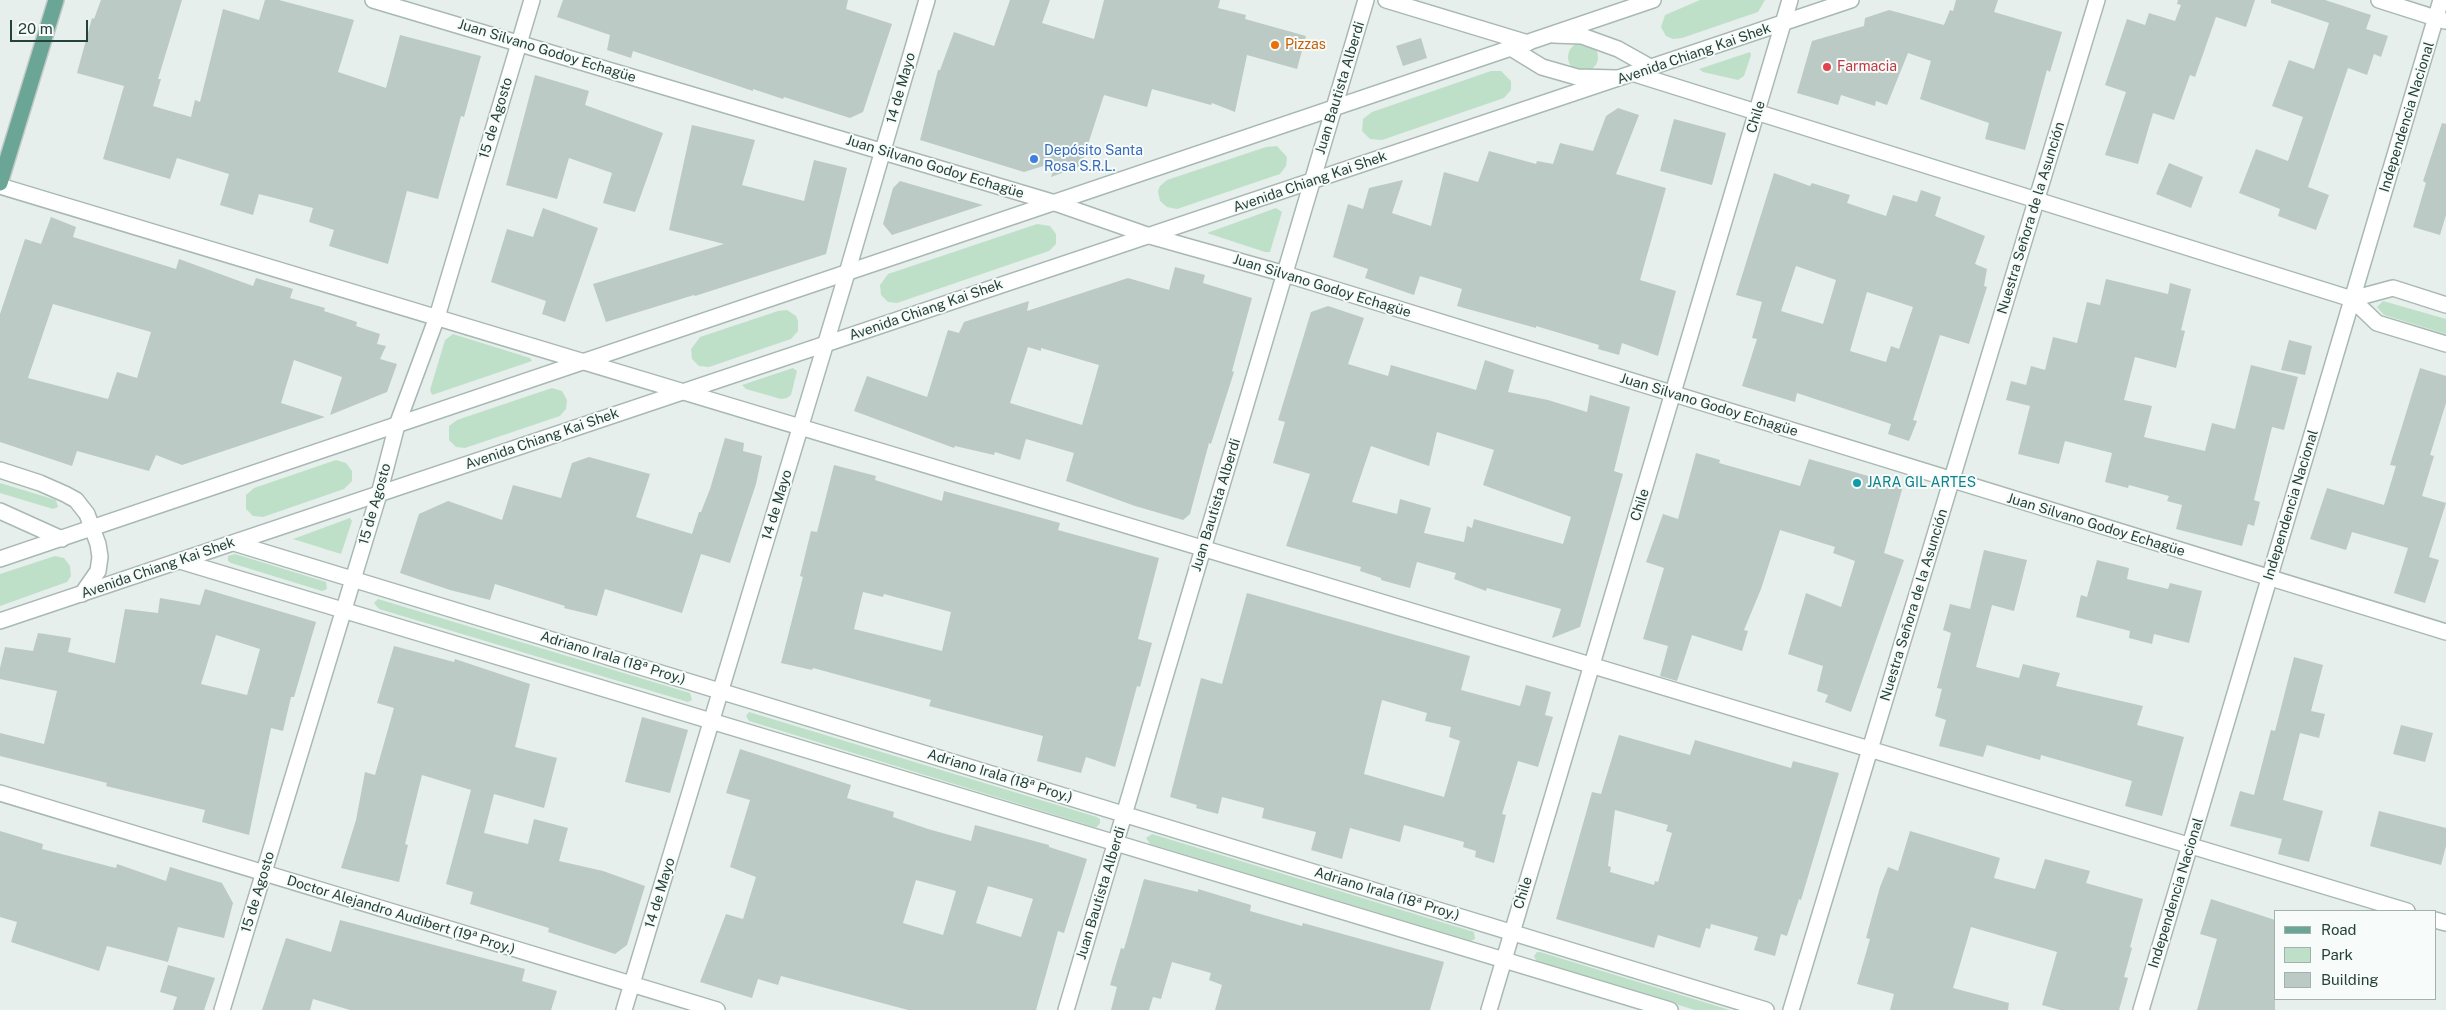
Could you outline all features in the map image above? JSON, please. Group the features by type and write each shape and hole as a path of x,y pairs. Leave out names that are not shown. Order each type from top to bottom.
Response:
{"main road":[{"path":"0,184 56,0"}],"street":[{"name":"Juan Silvano Godoy Echagüe","path":"372,0 1055,203 1150,236 1285,274 2446,632"},
{"name":"15 de Agosto","path":"222,1010 379,494 397,425 438,316 532,0"},
{"name":"14 de Mayo","path":"624,1010 801,427 927,0"},
{"name":"Juan Bautista Alberdi","path":"1066,1010 1366,0"},
{"path":"1386,0 1528,43"},
{"path":"0,559 1528,43 1547,34 1653,0"},
{"name":"Chile","path":"1488,1010 1790,0"},
{"name":"Avenida Chiang Kai Shek","path":"0,621 1851,0"},
{"name":"Nuestra Señora de la Asunción","path":"1791,1010 2097,0"},
{"path":"2379,0 2441,20"},
{"name":"Independencia Nacional","path":"2141,1010 2352,299 2441,20 2441,0"},
{"path":"1547,34 1582,36 1618,49 1652,68"},
{"path":"1511,48 1542,67 1577,77 1628,76 1757,112 2352,299 2377,323 2446,344"},
{"path":"0,184 438,316 682,392 2404,910"},
{"path":"2352,299 2393,288 2446,305"},
{"path":"0,470 40,482 76,500 87,514 98,544 98,571 82,594"},
{"path":"0,511 62,539"},
{"name":"Adriano Irala (18ª Proy.)","path":"234,543 1766,1010"},
{"name":"Adriano Irala (18ª Proy.)","path":"180,560 1670,1010"},
{"name":"Doctor Alejandro Audibert (19ª Proy.)","path":"0,793 717,1010"}],"green space":[{"path":"1700,0 1765,0 1758,12 1682,38 1673,39 1666,36 1661,27 1665,15"},
{"path":"1583,42 1589,43 1597,51 1597,63 1589,71 1583,72 1577,71 1569,63 1568,57 1569,51 1577,43"},
{"path":"1750,52 1751,55 1744,76 1738,80 1703,72 1699,69"},
{"path":"1491,71 1501,71 1511,81 1511,90 1504,98 1382,140 1370,139 1362,131 1363,119 1372,112"},
{"path":"1277,146 1287,157 1286,166 1280,174 1177,209 1167,207 1160,201 1158,191 1160,186 1167,180 1266,147"},
{"path":"1276,208 1282,212 1270,252 1207,233"},
{"path":"1037,224 1050,226 1056,234 1056,244 1049,251 897,303 888,302 881,295 880,285 888,274"},
{"path":"2383,301 2446,319 2446,334 2384,315 2377,307"},
{"path":"787,310 796,316 798,321 798,331 791,339 709,367 699,366 692,359 691,349 700,337 778,311"},
{"path":"453,334 530,358 532,361 432,395 430,390 445,340"},
{"path":"793,368 797,371 791,395 787,398 781,399 746,389 742,385"},
{"path":"552,388 562,391 567,400 566,409 560,416 465,448 456,447 449,440 449,426 457,420"},
{"path":"336,460 346,463 352,471 352,481 344,489 263,517 253,516 246,509 246,495 254,488"},
{"path":"0,483 56,500 58,507 53,509 0,493"},
{"path":"350,518 352,521 341,554 293,539"},
{"path":"235,554 326,582 327,589 322,591 228,561 228,556"},
{"path":"55,556 64,558 70,566 71,576 67,582 0,606 0,574"},
{"path":"378,599 690,693 692,700 688,702 379,609 374,603"},
{"path":"749,712 1097,817 1100,819 1100,823 1097,827 1094,827 749,721 746,716"},
{"path":"1152,834 1474,932 1475,939 1471,941 1150,844 1146,838"},
{"path":"1537,952 1730,1010 1695,1010 1537,962 1534,956"}],"building":[{"path":"101,0 182,0 158,79 161,79 153,106 191,117 195,100 200,102 223,9 259,20 265,0 279,0 354,20 338,72 386,88 400,35 481,56 464,117 461,116 438,199 407,191 388,264 329,246 334,230 309,222 313,208 259,194 253,215 220,205 229,174 177,158 170,179 103,159 124,86 77,73 92,18 94,19"},
{"path":"563,0 848,0 846,9 892,24 863,112 850,118 784,97 783,99 753,89 753,91 633,51 631,58 607,50 610,35 557,17"},
{"path":"1010,0 1050,0 1042,23 1094,39 1104,0 1220,0 1218,8 1246,15 1245,19 1306,36 1297,69 1247,55 1235,112 1212,103 1211,105 1152,89 1147,107 1104,95 1081,166 1051,177 1056,162 1024,172 920,140 938,70 940,70 954,32 994,46"},
{"path":"1956,0 1998,0 1994,12 2062,32 2050,72 2047,70 2025,150 1985,139 1989,123 1920,99 1931,61 1908,53 1887,105 1876,101 1875,106 1841,95 1838,105 1797,93 1812,41 1864,26 1865,18 1889,10 1944,25 1950,10 1953,11"},
{"path":"2178,0 2255,0 2246,27 2216,17 2195,77 2190,75 2174,120 2153,113 2138,164 2105,155 2126,92 2105,85 2127,19 2145,25 2149,13 2175,21 2181,5 2177,4"},
{"path":"2271,0 2325,0 2371,15 2366,29 2388,36 2381,57 2374,54 2367,75 2348,68 2308,187 2329,195 2316,230 2278,216 2280,209 2239,193 2256,149 2288,161 2303,117 2272,106 2289,60 2314,69 2329,23 2271,3"},
{"path":"1421,38 1427,58 1403,66 1396,46"},
{"path":"535,75 589,91 585,105 663,133 635,212 603,203 612,173 569,158 557,199 506,185"},
{"path":"1618,108 1639,115 1616,174 1666,188 1640,280 1676,291 1658,356 1622,343 1619,355 1598,349 1599,345 1536,326 1536,328 1457,306 1462,289 1420,276 1414,295 1365,278 1368,269 1333,257 1348,204 1363,209 1369,188 1403,180 1392,213 1431,226 1444,172 1478,182 1489,151 1536,164 1537,161 1553,164 1560,143 1593,151 1606,116"},
{"path":"1674,119 1726,133 1712,185 1660,171"},
{"path":"2442,123 2446,124 2446,215 2440,235 2413,227 2426,183 2423,181"},
{"path":"692,125 755,140 742,185 804,201 814,160 847,168 826,254 606,322 593,284 724,244 669,230"},
{"path":"2169,163 2203,177 2191,208 2156,194"},
{"path":"1774,173 1810,186 1812,183 1850,195 1847,203 1886,216 1893,195 1917,202 1921,190 1941,197 1935,216 1985,236 1975,264 1987,269 1984,286 1987,287 1969,344 1940,335 1913,420 1917,421 1909,441 1888,434 1891,424 1797,393 1795,402 1742,386 1757,339 1752,338 1762,302 1736,295","holes":["1796,266 1836,280 1823,324 1781,311","1867,292 1913,307 1899,349 1891,346 1886,362 1850,351"]},
{"path":"900,181 983,205 892,235 883,224 893,188"},
{"path":"543,208 598,228 565,322 542,314 546,301 491,282 507,229 533,237"},
{"path":"51,217 76,227 73,237 176,269 179,259 253,286 256,278 293,289 290,298 325,308 324,311 357,322 356,326 380,334 377,344 386,346 380,359 397,364 387,392 330,415 342,377 294,360 281,403 325,417 182,465 156,455 149,471 77,451 72,466 0,442 0,314 25,239 41,244","holes":["53,304 151,332 137,378 117,372 108,399 28,378"]},
{"path":"1175,267 1205,275 1203,283 1252,298 1232,371 1234,372 1211,444 1209,443 1190,514 1183,520 1135,506 1066,481 1074,453 1026,439 1020,460 995,452 994,455 955,446 954,448 854,411 867,376 927,397 948,330 959,333 964,322 1029,301 1027,311 1128,278 1169,290","holes":["1028,347 1041,351 1041,348 1099,365 1082,425 1010,403"]},
{"path":"2106,279 2168,294 2170,283 2191,289 2181,330 2185,331 2176,368 2135,357 2124,400 2152,406 2144,437 2205,451 2212,423 2235,429 2251,365 2298,377 2284,430 2272,427 2254,500 2260,502 2254,526 2248,524 2242,546 2176,529 2182,505 2167,501 2169,496 2129,485 2128,488 2105,482 2112,453 2065,441 2059,464 2018,454 2030,406 2006,400 2011,381 2026,385 2031,366 2045,370 2053,337 2077,343 2087,302 2100,305"},
{"path":"1328,306 1364,318 1348,364 1388,376 1391,365 1476,390 1485,360 1514,370 1508,392 1548,400 1587,412 1590,395 1630,407 1614,471 1623,474 1580,627 1552,638 1561,609 1487,588 1486,591 1454,579 1456,573 1417,562 1410,588 1381,580 1381,578 1360,571 1361,567 1286,546 1310,474 1273,463 1285,422 1278,420 1311,312","holes":["1437,432 1494,450 1483,485 1571,517 1563,544 1474,519 1472,528 1467,526 1464,542 1424,533 1431,508 1400,499 1397,514 1352,502 1371,446 1429,466"]},
{"path":"2289,340 2312,346 2305,375 2281,370"},
{"path":"2420,368 2446,376 2446,403 2430,455 2434,456 2422,496 2446,503 2429,557 2439,560 2425,603 2394,593 2408,548 2352,532 2346,550 2310,539 2327,488 2384,505 2396,466 2390,465"},
{"path":"725,438 744,443 743,451 762,456 756,484 730,563 701,554 682,613 605,589 597,616 564,608 565,606 495,584 490,600 450,590 400,573 419,514 448,501 502,520 513,485 561,498 572,463 589,457 650,474 636,517 692,534 699,512 701,512 710,489"},
{"path":"1696,453 1720,460 1719,463 1800,486 1809,459 1903,486 1884,553 1904,560 1851,712 1825,702 1828,695 1817,691 1823,666 1788,654 1806,593 1841,607 1855,561 1833,553 1835,547 1780,530 1761,589 1744,630 1748,631 1742,651 1692,635 1677,681 1660,676 1668,646 1643,639 1664,568 1646,562 1663,514 1678,519"},
{"path":"834,465 876,476 875,480 942,501 944,491 1060,523 1058,530 1159,558 1138,639 1152,643 1140,687 1137,686 1115,767 1086,757 1081,773 1037,761 1043,736 929,706 931,700 813,668 812,670 781,663 803,577 800,576 811,531 817,532","holes":["863,592 883,597 884,594 951,612 942,651 854,629"]},
{"path":"1984,550 2027,560 2014,611 1992,605 1976,667 2019,678 2023,664 2060,673 2056,686 2143,706 2137,725 2184,737 2162,816 2125,806 2132,781 2041,755 2040,760 1987,745 1983,757 1939,746 1946,720 1935,716 1942,689 1937,688 1951,633 1943,630 1950,604 1970,609"},
{"path":"2097,560 2129,568 2127,579 2168,589 2170,583 2202,591 2189,643 2154,634 2152,644 2129,638 2130,631 2076,617 2081,595 2087,597"},
{"path":"205,589 316,622 294,697 291,697 283,731 271,728 249,835 202,822 205,810 106,786 107,783 0,756 0,733 44,744 57,691 0,679 0,668 5,647 33,651 38,633 71,638 68,652 115,663 125,609 158,613 160,598 200,605","holes":["216,635 260,649 247,695 201,684"]},
{"path":"1247,593 1470,656 1461,690 1520,706 1526,685 1551,692 1545,715 1553,717 1538,767 1518,761 1502,814 1506,815 1494,863 1475,857 1476,851 1463,847 1464,842 1404,825 1400,842 1350,828 1342,859 1311,850 1316,832 1262,818 1264,808 1222,797 1218,814 1196,808 1197,805 1170,797 1201,678 1222,684","holes":["1382,700 1427,713 1425,721 1451,727 1449,737 1460,741 1444,797 1364,774"]},
{"path":"394,646 454,662 455,659 530,684 515,747 557,758 544,808 494,794 484,833 528,844 534,819 568,828 559,861 603,871 645,886 627,945 615,954 548,932 549,928 470,904 473,892 446,884 471,790 422,775 405,844 408,845 399,882 341,868 356,820 365,772 375,775 394,708 377,703"},
{"path":"2294,657 2323,665 2311,711 2325,714 2319,738 2300,733 2283,800 2323,811 2309,862 2278,854 2282,839 2230,826 2240,791 2254,795 2271,730 2275,731"},
{"path":"642,717 688,730 670,793 625,782"},
{"path":"2401,725 2433,733 2425,762 2393,754"},
{"path":"1619,735 1690,755 1695,740 1791,768 1793,761 1839,773 1801,900 1799,899 1787,936 1781,934 1775,956 1754,950 1758,937 1711,924 1710,929 1706,928 1700,948 1658,935 1654,948 1556,919 1592,792 1601,794","holes":["1615,810 1668,825 1666,831 1672,833 1658,882 1655,881 1654,885 1610,872 1611,867 1608,866"]},
{"path":"740,749 851,785 847,798 894,812 893,817 928,829 971,841 975,825 1049,845 1049,847 1087,859 1064,933 1058,931 1036,1010 908,1010 781,976 778,985 758,979 752,998 700,982 726,914 743,919 756,877 730,867 750,800 726,793","holes":["916,880 956,891 943,935 903,923","988,886 1033,899 1021,937 976,923"]},
{"path":"2379,811 2446,828 2446,846 2441,865 2370,846"},
{"path":"0,831 43,844 42,849 116,868 117,864 166,881 170,867 222,883 233,903 224,938 178,927 168,962 107,946 99,971 11,942 17,922 0,917"},
{"path":"1910,831 2000,858 1994,878 2035,889 2045,859 2090,871 2086,883 2143,899 2130,947 2132,948 2124,977 2128,978 2119,1010 2060,1010 2042,1005 2057,952 1971,927 1953,988 2009,1003 2008,1010 1890,1010 1894,994 1857,984 1870,939 1866,938 1880,887 1888,867 1898,871"},
{"path":"1144,879 1198,892 1198,889 1251,905 1250,911 1302,926 1303,923 1444,962 1430,1010 1215,1010 1222,985 1209,980 1211,973 1172,962 1161,999 1153,997 1149,1010 1111,1010 1117,987 1110,985 1121,948 1124,949"},
{"path":"2211,899 2274,920 2275,1010 2197,1010 2217,939 2200,934"},
{"path":"340,920 525,969 522,981 557,991 551,1010 350,1010 313,999 310,1010 262,1010 286,938 331,952"},
{"path":"168,965 215,978 204,1010 173,1010 177,997 160,992"}],"place":[{"name":"Pizzas","path":"1275,45"},
{"name":"Farmacia","path":"1827,67"},
{"name":"Depósito Santa Rosa S.R.L.","path":"1034,159"},
{"name":"JARA GIL ARTES","path":"1857,483"}]}
